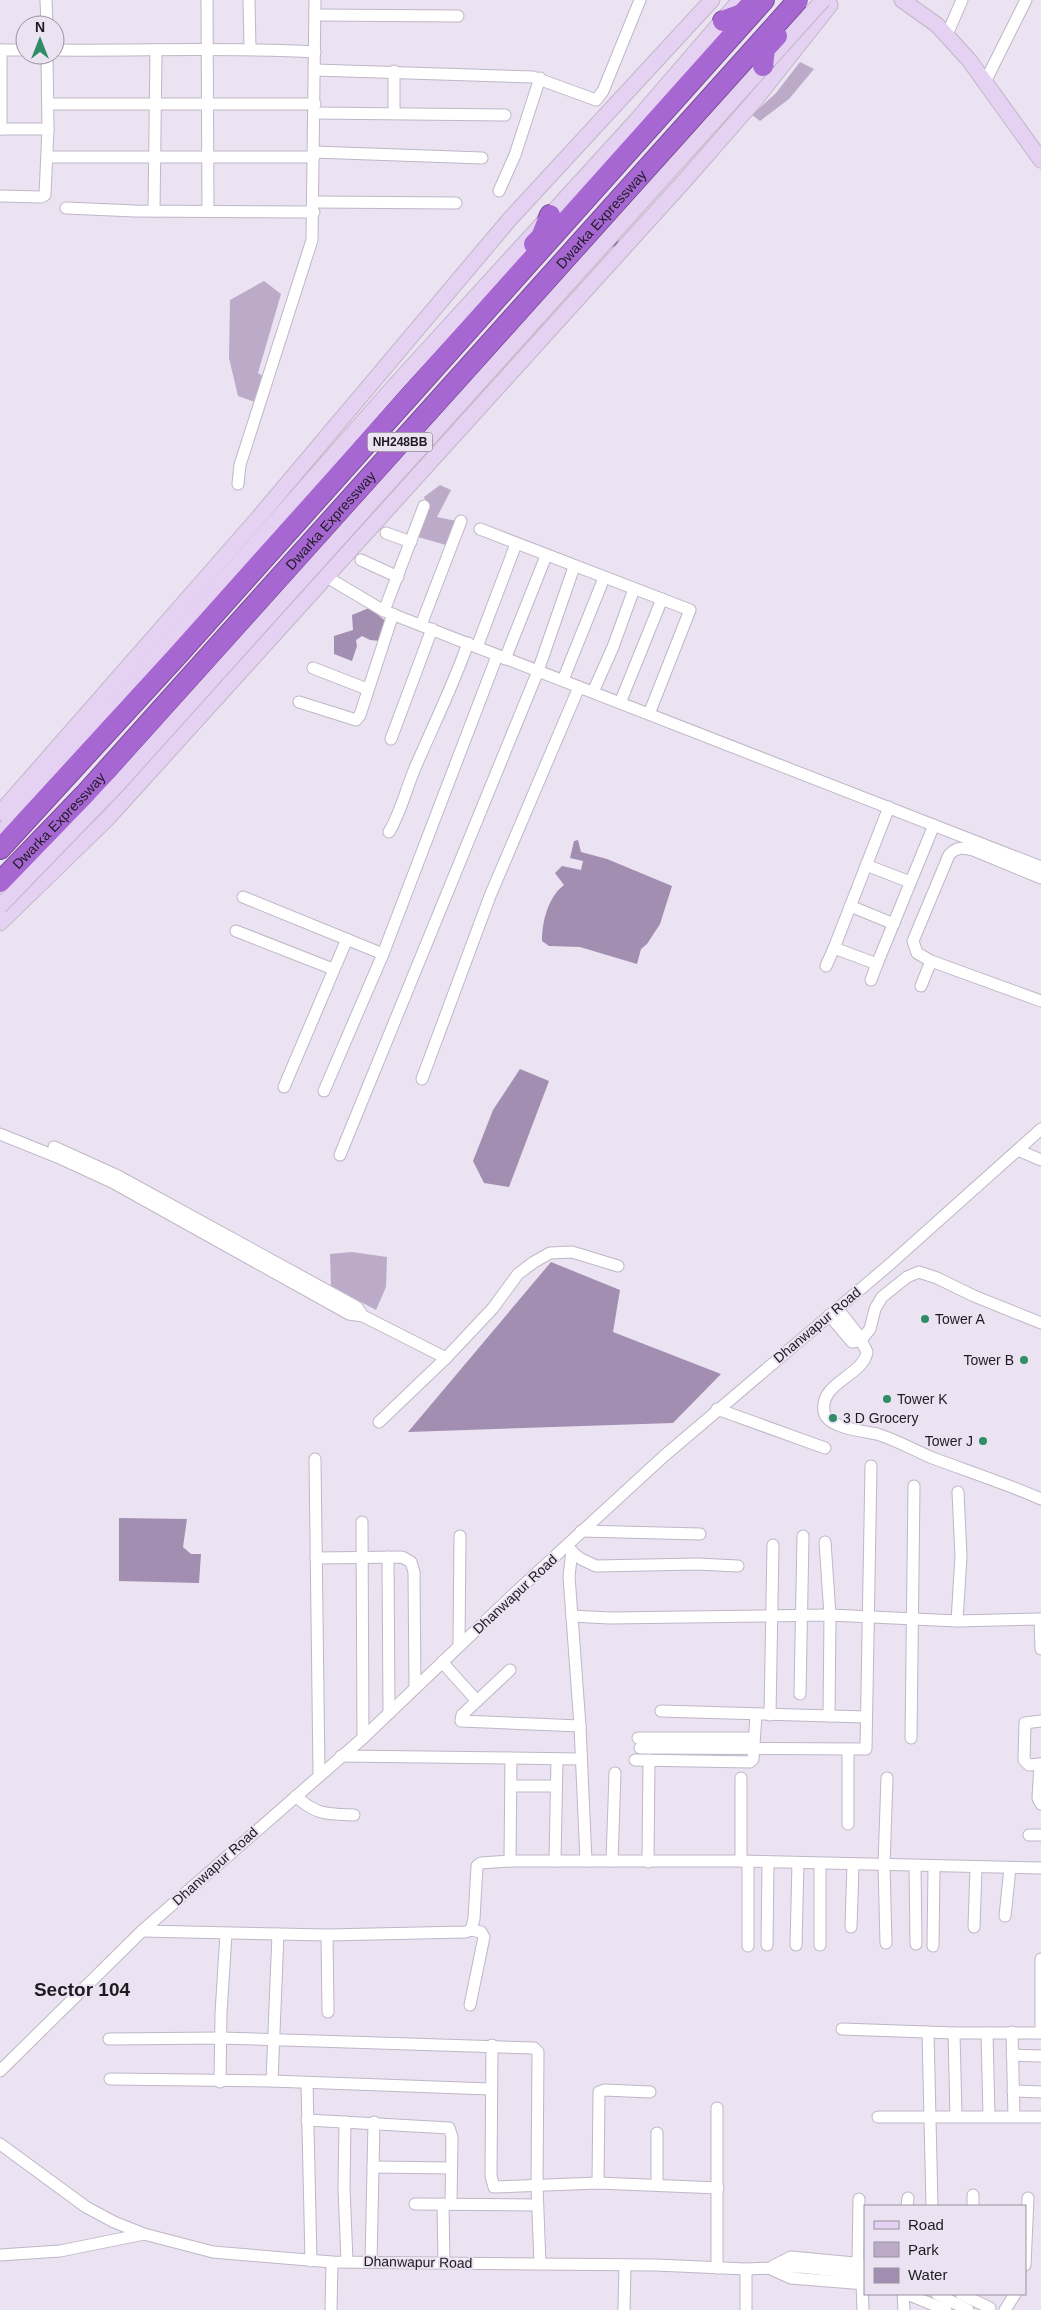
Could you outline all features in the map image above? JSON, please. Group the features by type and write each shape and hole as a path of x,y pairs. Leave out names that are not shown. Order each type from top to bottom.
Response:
{"highway":[{"path":"722,21 742,14 755,0"},
{"name":"Dwarka Expressway","path":"0,849 176,657 764,0"},
{"name":"Dwarka Expressway","path":"0,882 85,794 798,0"},
{"path":"763,66 765,49 826,1"},
{"path":"459,340 460,326 541,237 550,215"},
{"path":"475,359 499,344 593,245 609,236"}],"street":[{"path":"46,0 47,15"},
{"path":"207,0 208,104 206,156 208,211"},
{"path":"249,0 250,48"},
{"path":"238,484 240,466 312,240 314,207 315,0"},
{"path":"596,100 603,91 640,0"},
{"path":"0,812 265,510 509,220 712,0"},
{"path":"0,835 397,383 550,215 740,0"},
{"path":"785,0 799,6 814,8 826,1"},
{"path":"902,0 943,28 1041,146"},
{"path":"943,28 962,0"},
{"path":"987,79 1026,0"},
{"path":"0,923 107,819 686,178 755,100 826,1"},
{"path":"315,14 458,16"},
{"path":"65,50 156,51 250,48 315,52"},
{"path":"15,50 0,50 1,129 48,129"},
{"path":"154,211 156,51"},
{"path":"0,196 41,197 45,195 48,129 47,65"},
{"path":"0,906 119,783 763,66"},
{"path":"315,70 394,71 540,78 614,108"},
{"path":"394,71 394,114"},
{"path":"499,191 515,156 540,78"},
{"path":"987,79 1041,160"},
{"path":"48,104 208,104 315,108 394,114 505,115"},
{"path":"47,157 314,154 482,158"},
{"path":"66,208 208,211 456,203"},
{"path":"299,702 356,720 360,715 398,577 424,506"},
{"path":"391,739 461,522"},
{"path":"480,529 574,567 688,608 690,612 649,714"},
{"path":"386,533 411,542"},
{"path":"389,832 396,820 414,769 432,734 516,544"},
{"path":"324,1091 383,954 501,658 546,556"},
{"path":"361,560 398,577"},
{"path":"340,1155 538,670 574,567"},
{"path":"325,576 388,612 501,658 538,670 1041,867"},
{"path":"562,680 604,578"},
{"path":"593,692 613,647 634,589"},
{"path":"620,703 662,600"},
{"path":"313,668 367,689"},
{"path":"422,1079 490,896 579,687"},
{"path":"826,966 889,807"},
{"path":"871,980 934,825"},
{"path":"1041,878 965,848 953,850 949,855 913,941 917,953 931,960 1041,1001"},
{"path":"866,865 910,882"},
{"path":"243,898 383,954"},
{"path":"850,906 894,924"},
{"path":"236,931 333,969"},
{"path":"284,1086 347,939"},
{"path":"834,948 877,964"},
{"path":"921,986 931,960"},
{"path":"0,1126 75,1155 109,1172 349,1314 363,1316 446,1358"},
{"name":"Dhanwapur Road","path":"0,2071 142,1931 296,1796 319,1773 363,1738 459,1645 569,1549 581,1531 717,1409 833,1311 1041,1129"},
{"path":"0,1134 62,1158 211,1233"},
{"path":"1018,1150 1041,1160"},
{"path":"378,1422 446,1358 493,1308 518,1274 534,1262 550,1253 572,1252 618,1266"},
{"path":"860,1340 870,1329 875,1309 882,1297 907,1277 919,1272 1041,1323"},
{"path":"833,1311 859,1336 866,1350 866,1358 832,1388 825,1400 823,1410 825,1417 835,1424 889,1438 1041,1500"},
{"path":"717,1409 826,1448"},
{"path":"315,1459 319,1773"},
{"path":"639,1743 754,1744 866,1749 871,1466"},
{"path":"911,1738 914,1486"},
{"path":"957,1621 961,1548 958,1492"},
{"path":"362,1522 363,1738"},
{"path":"581,1531 700,1534"},
{"path":"459,1645 460,1536"},
{"path":"800,1694 803,1536"},
{"path":"825,1542 830,1615 830,1716"},
{"path":"770,1715 773,1545"},
{"path":"569,1549 581,1559 596,1566 697,1564 738,1566"},
{"path":"569,1549 586,1861"},
{"path":"316,1558 388,1557 408,1559 414,1565 415,1688"},
{"path":"388,1557 389,1713"},
{"path":"572,1616 609,1618 869,1615 957,1621 1041,1618 1041,1649"},
{"path":"442,1662 478,1700"},
{"path":"510,1670 462,1715 461,1721 580,1726"},
{"path":"662,1711 866,1717"},
{"path":"635,1760 750,1762 753,1759 756,1715"},
{"path":"1041,1721 1028,1721 1024,1726 1025,1764 1041,1764 1038,1798 1041,1804"},
{"path":"848,1749 848,1824"},
{"path":"341,1756 581,1759"},
{"path":"510,1861 511,1758"},
{"path":"555,1861 556,1759"},
{"path":"648,1862 649,1760"},
{"path":"612,1861 614,1773"},
{"path":"741,1778 748,1946"},
{"path":"886,1943 884,1865 887,1778"},
{"path":"511,1786 556,1786"},
{"path":"296,1796 308,1808 318,1812 354,1815"},
{"path":"1029,1835 1041,1835"},
{"path":"471,1930 474,1919 477,1866 481,1863 510,1861 768,1862 1041,1868"},
{"path":"767,1945 768,1862"},
{"path":"796,1945 798,1863"},
{"path":"820,1864 820,1945"},
{"path":"851,1927 853,1865"},
{"path":"915,1866 916,1944"},
{"path":"933,1946 934,1867"},
{"path":"974,1927 976,1868"},
{"path":"1005,1916 1010,1868"},
{"path":"142,1931 327,1935 456,1934 471,1930 480,1932 484,1937 470,2005"},
{"path":"220,2082 226,1934"},
{"path":"272,2081 278,1934"},
{"path":"327,1935 328,2012"},
{"path":"842,2029 987,2034 1041,2032 1041,1959"},
{"path":"928,2032 932,2205"},
{"path":"1012,2032 1014,2116"},
{"path":"954,2033 956,2116"},
{"path":"987,2034 989,2116"},
{"path":"109,2039 221,2038 273,2041 526,2046 534,2048 538,2052 537,2205 540,2264"},
{"path":"492,2046 490,2090 492,2182 494,2187 598,2183 718,2188"},
{"path":"1012,2055 1041,2056"},
{"path":"110,2079 307,2082 490,2090"},
{"path":"307,2082 310,2261"},
{"path":"598,2183 599,2092 606,2090 650,2092"},
{"path":"1013,2091 1041,2092"},
{"path":"717,2108 717,2268"},
{"path":"878,2117 1041,2116"},
{"path":"307,2120 374,2122 449,2128 452,2137 451,2168 444,2263"},
{"path":"345,2122 344,2188 347,2261"},
{"path":"372,2262 374,2122"},
{"path":"657,2132 658,2185"},
{"name":"Dhanwapur Road","path":"0,2144 86,2207 144,2234 213,2252 332,2262 769,2268"},
{"path":"372,2167 451,2168"},
{"path":"1026,2243 1028,2198"},
{"path":"769,2268 791,2257 861,2263 859,2199"},
{"path":"415,2204 537,2205"},
{"path":"0,2255 60,2251 144,2234"},
{"path":"331,2310 332,2262"},
{"path":"624,2310 625,2265"},
{"path":"769,2268 791,2278 864,2280 863,2310"},
{"path":"746,2269 746,2310"},
{"path":"904,2310 905,2295"},
{"path":"908,2295 946,2310"},
{"path":"943,2295 968,2299 991,2309"},
{"path":"1005,2310 1014,2295"}],"green space":[{"path":"800,62 814,69 789,99 760,121 752,115 776,93"},
{"path":"264,281 281,294 258,373 266,378 255,402 238,396 229,358 230,300"},
{"path":"440,485 451,490 437,517 466,523 453,547 418,537 427,505 424,497"},
{"path":"352,1252 387,1257 386,1287 376,1310 331,1286 330,1254"}],"water":[{"path":"369,608 388,623 381,641 370,640 362,636 356,640 357,646 352,661 334,654 334,636 353,630 352,615"},
{"path":"578,840 581,852 607,859 672,886 660,924 647,944 641,949 637,964 580,947 549,946 542,941 547,910 558,890 564,885 555,873 562,866 581,870 583,861 570,858 574,841"},
{"path":"520,1069 549,1081 509,1187 484,1183 473,1161 493,1110"},
{"path":"551,1262 620,1290 613,1332 721,1374 673,1423 408,1432"},
{"path":"119,1518 187,1519 183,1547 191,1554 201,1554 199,1583 119,1581"}],"place":[{"name":"Tower A","path":"925,1319"},
{"name":"Tower B","path":"1024,1360"},
{"name":"Tower K","path":"887,1399"},
{"name":"3 D Grocery","path":"833,1418"},
{"name":"Tower J","path":"983,1441"}],"district":[{"name":"Sector 104","path":"82,1989"}]}
